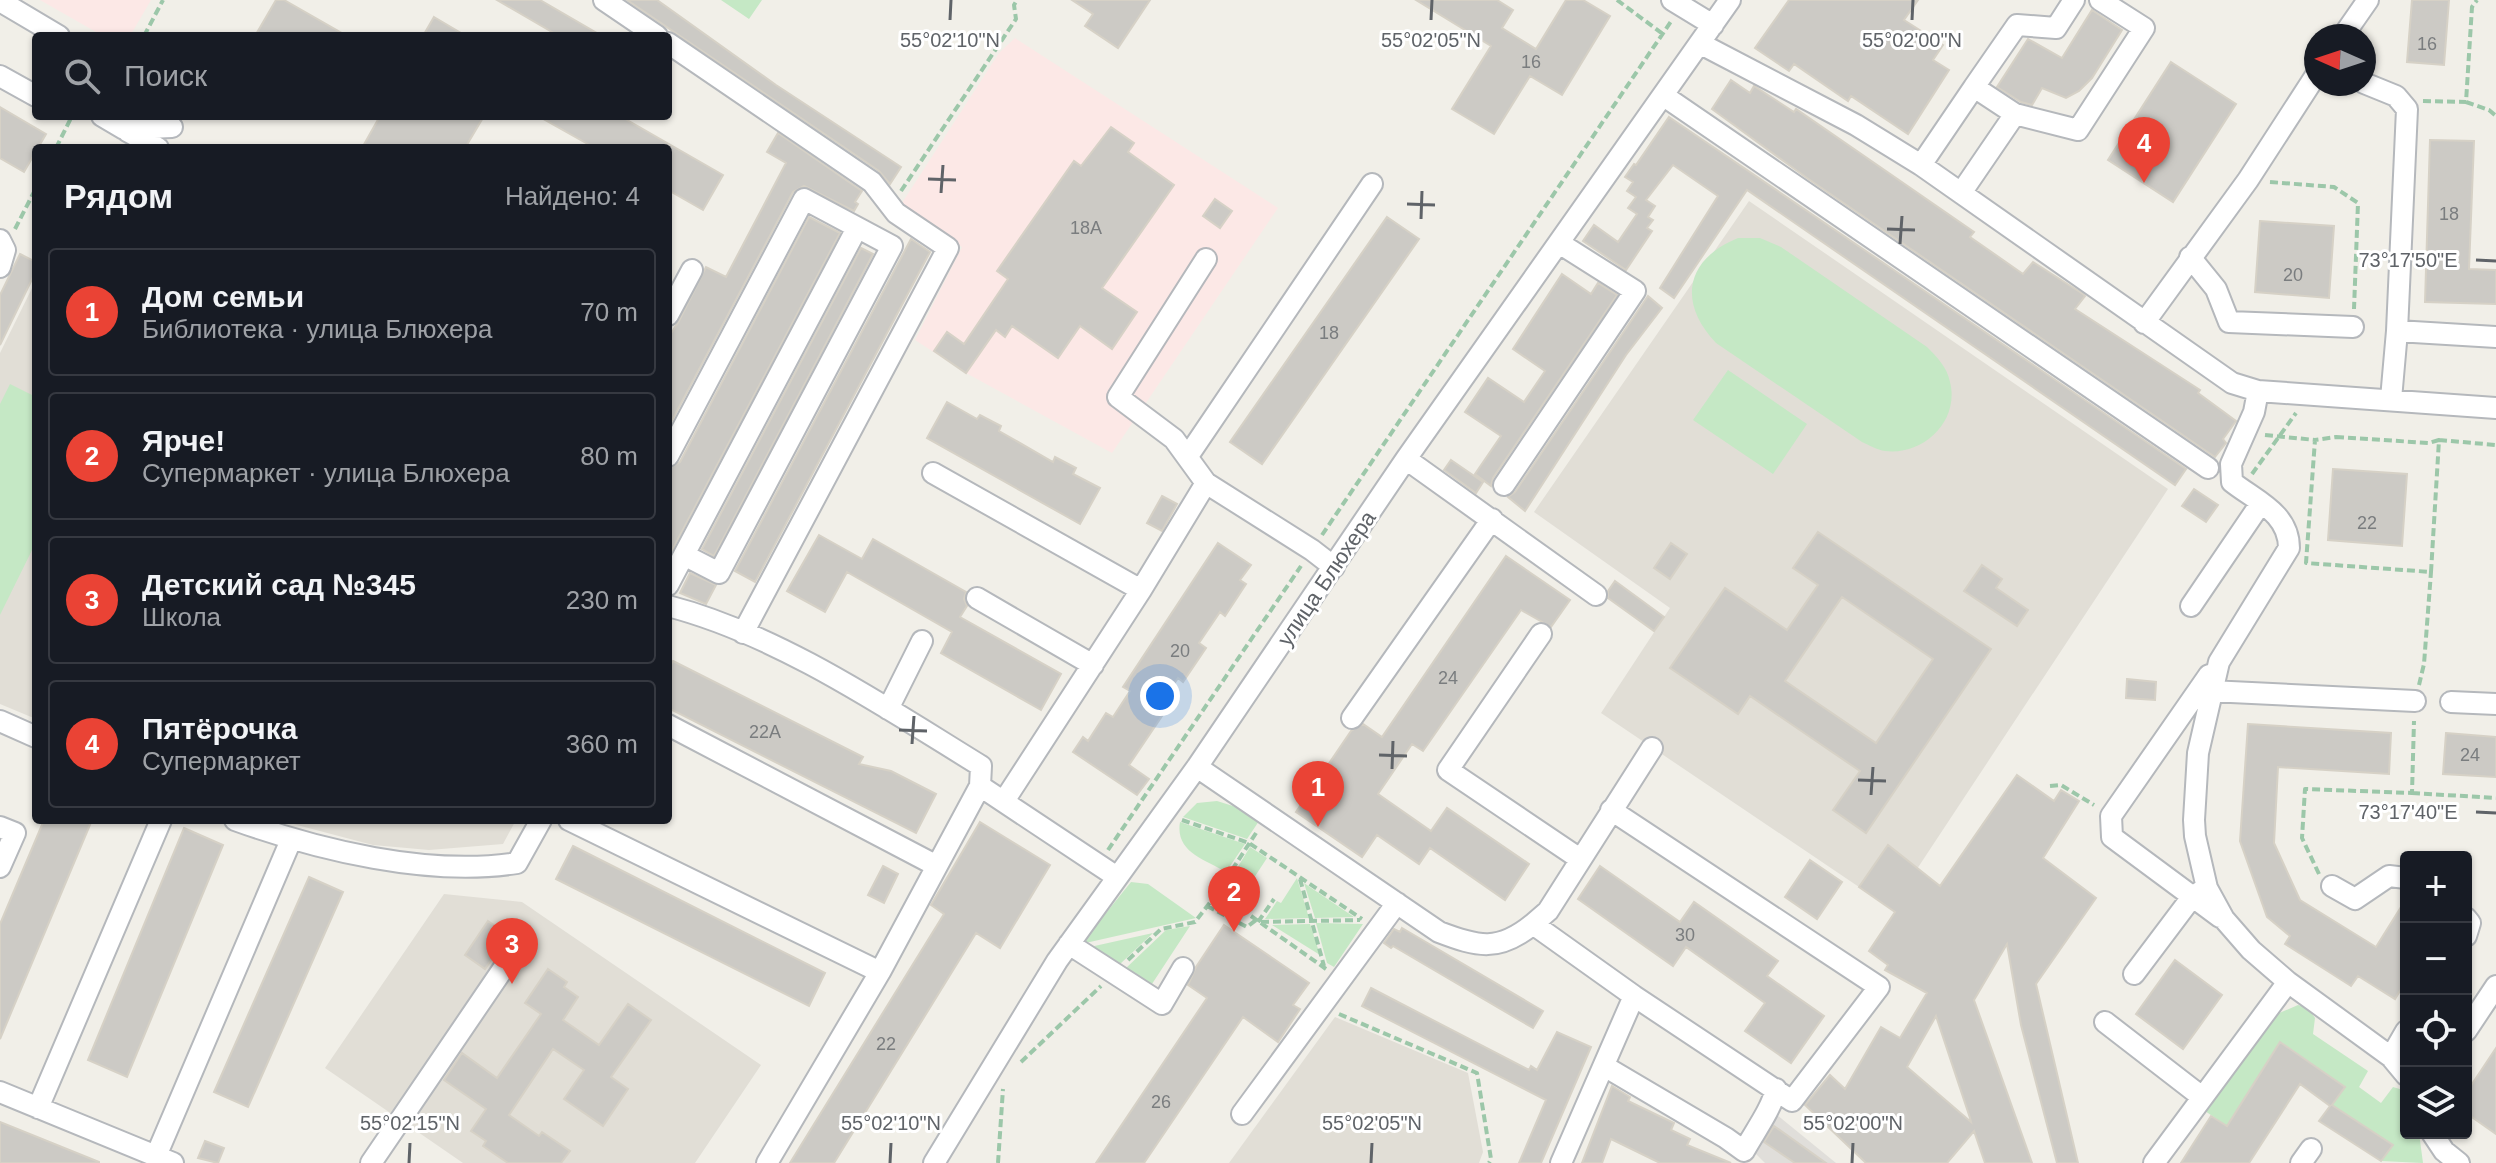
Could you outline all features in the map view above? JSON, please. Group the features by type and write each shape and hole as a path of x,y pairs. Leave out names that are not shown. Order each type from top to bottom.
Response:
{"street":[{"path":"604,0 651,32"},
{"name":"улица Блюхера","path":"934,1163 1069,944 1197,767 1406,459 1730,0"},
{"path":"1921,165 2017,25 2056,28 2074,0"},
{"path":"1974,87 2015,114 2078,130 2144,28 2100,0"},
{"path":"2351,24 2368,0"},
{"path":"0,1 52,32"},
{"path":"1676,2 1713,25"},
{"path":"1701,44 1856,125 1921,165 2232,383 2258,391 2496,408"},
{"path":"672,46 872,182 897,214 948,248 743,633"},
{"path":"0,76 32,94"},
{"path":"2376,88 2396,96 2407,109 2391,399"},
{"path":"2144,323 2248,180 2304,94"},
{"path":"1664,96 2208,468"},
{"path":"1961,193 2015,114"},
{"path":"109,120 151,144"},
{"path":"124,129 172,127"},
{"path":"1188,456 1372,184"},
{"path":"672,448 804,199 892,246 719,573 674,570 857,228"},
{"path":"1504,485 1635,291 1559,243"},
{"path":"2190,257 2216,289 2229,322 2353,327"},
{"path":"1206,259 1118,397 1174,439 1206,483 1334,567"},
{"path":"672,308 692,270"},
{"path":"2397,331 2496,337"},
{"path":"2258,391 2254,412 2231,464 2232,482 2279,516 2289,533 2289,548 2219,662 2111,816 2112,837 2200,892 2251,950 2288,982 2391,1057 2400,1068"},
{"path":"1406,459 1596,595"},
{"path":"933,473 1141,590"},
{"path":"1004,801 1141,590 1206,483"},
{"path":"2191,606 2261,503"},
{"path":"1352,718 1492,519"},
{"path":"977,598 1093,665"},
{"path":"672,607 702,615 776,647 888,709 981,766 980,786 880,972 767,1163"},
{"path":"1541,634 1448,770 1580,859"},
{"path":"888,709 922,641"},
{"path":"2134,974 2200,892 2194,820 2198,753 2219,662"},
{"path":"2210,691 2415,701"},
{"path":"2451,702 2496,704"},
{"path":"0,721 32,735"},
{"path":"672,727 937,866"},
{"path":"1197,767 1439,932 1466,942 1492,944 1514,939 1548,911 1652,748"},
{"path":"980,786 1117,877"},
{"path":"1533,924 1634,996 1792,1101 1879,987 1611,810"},
{"path":"38,1108 159,824"},
{"path":"246,824 291,840 391,861 497,866 517,863 539,824"},
{"path":"577,824 880,972"},
{"path":"0,827 15,833 0,867"},
{"path":"0,1092 164,1159 291,840"},
{"path":"2332,886 2355,899 2389,876 2400,877"},
{"path":"1242,1114 1397,903"},
{"path":"371,1163 520,944"},
{"path":"1069,944 1162,1004 1183,968"},
{"path":"2154,1163 2288,982"},
{"path":"2472,1022 2496,986"},
{"path":"1561,1163 1634,996"},
{"path":"2105,1022 2202,1097"},
{"path":"2391,1057 2400,1041"},
{"path":"1604,1066 1744,1151 1763,1114 1772,1107 1776,1089"},
{"path":"2436,1139 2444,1151 2459,1163"}],"path":[{"path":"146,32 163,0"},
{"path":"891,207 1016,19 1014,5 1017,0"},
{"path":"1617,0 1663,34"},
{"path":"2466,102 2472,7 2477,0"},
{"path":"1099,864 1663,34 1676,2"},
{"path":"2407,109 2423,101 2466,102 2489,110 2496,116"},
{"path":"58,144 70,120"},
{"path":"2248,180 2334,187 2358,203 2353,327"},
{"path":"2,252 32,196"},
{"path":"2241,489 2309,394"},
{"path":"2246,432 2315,440 2336,437 2496,445"},
{"path":"2315,440 2306,563 2431,572"},
{"path":"2412,793 2415,701 2424,664 2439,440"},
{"path":"2050,786 2061,785 2111,816"},
{"path":"2332,886 2319,874 2302,838 2305,789 2496,798"},
{"path":"1215,896 1268,815"},
{"path":"1179,819 1249,843 1370,923"},
{"path":"1299,876 1325,968"},
{"path":"1207,906 1247,927 1274,899"},
{"path":"1255,919 1363,920"},
{"path":"1255,919 1334,974"},
{"path":"1320,1006 1477,1073 1491,1159 1489,1163"},
{"path":"998,1163 1004,1079"}],"shaded area":[{"path":"40,0 151,0 132,32 96,32"},
{"path":"1015,38 1278,208 1112,453 966,373 915,340 962,247 900,206 999,53"},
{"path":"1749,201 2168,489 1917,869 1888,845 1859,887 1601,713 1670,608 1534,512"},
{"path":"32,288 32,717 0,704 0,353"},
{"path":"293,824 514,824 503,844 429,850 373,845"},
{"path":"444,894 522,902 761,1065 695,1163 463,1163 325,1068"},
{"path":"1335,1017 1468,1073 1483,1152 1479,1163 1229,1163"},
{"path":"1761,1102 1836,1163 1765,1163 1741,1139"}],"green space":[{"path":"721,0 762,0 749,19"},
{"path":"1738,238 1760,238 1781,247 1927,347 1947,372 1952,397 1944,423 1935,433 1912,448 1899,451 1876,449 1716,343 1696,312 1692,297 1693,283 1707,258"},
{"path":"1728,370 1807,424 1773,474 1693,420"},
{"path":"10,384 32,395 32,550 0,615 0,404"},
{"path":"1217,801 1259,821 1247,839 1183,817 1197,803"},
{"path":"1180,822 1245,844 1226,872 1187,848 1182,841"},
{"path":"1250,847 1267,858 1248,887 1231,878"},
{"path":"1297,878 1309,918 1265,919 1277,901 1281,903"},
{"path":"1131,882 1148,884 1196,918 1081,944"},
{"path":"1304,883 1354,917 1315,918"},
{"path":"1316,923 1363,924 1334,967 1327,963"},
{"path":"1310,924 1320,955 1272,925"},
{"path":"1190,926 1150,987 1125,969 1166,930"},
{"path":"1153,933 1119,965 1090,947"},
{"path":"2298,1005 2308,1008 2315,1018 2313,1034 2368,1071 2359,1087 2381,1103 2393,1087 2400,1089 2400,1139 2420,1139 2423,1163 2381,1161 2392,1145 2332,1105 2345,1087 2281,1042 2227,1126 2205,1111 2277,1014"}],"building":[{"path":"276,0 284,0 340,32 257,32"},
{"path":"497,0 540,0 595,32 552,32"},
{"path":"627,0 657,0 776,85 901,167 890,184 879,171"},
{"path":"1072,0 1150,0 1118,48 1085,26 1093,14"},
{"path":"1416,0 1497,0 1513,10 1502,28 1536,49 1566,0 1583,0 1610,16 1562,95 1530,76 1494,134 1452,109 1491,46"},
{"path":"1789,0 1918,0 1904,20 1943,45 1933,60 1949,70 1908,134 1851,96 1848,101 1794,64 1789,71 1755,48"},
{"path":"2412,0 2449,0 2444,65 2407,62"},
{"path":"2092,10 2122,30 2092,78 2079,91 2066,98 2042,88 2032,105 1997,87 2028,39 2062,58"},
{"path":"434,17 459,32 425,32"},
{"path":"2171,62 2236,104 2173,202 2108,160"},
{"path":"1731,80 1750,93 1754,86 1794,112 1796,109 1974,232 1970,237 2023,274 2033,262 2083,294 2085,296 2075,309 2200,390 2198,393 2236,421 2223,439 2226,443 2215,457 1807,178 1712,109"},
{"path":"0,107 46,134 40,144 32,144 32,158 24,172 0,158"},
{"path":"1669,117 2186,469 2175,485 1747,190 1674,298 1660,288 1718,196 1673,165 1646,200 1655,206 1648,217 1653,220 1647,228 1652,231 1626,270 1583,241 1594,225 1618,242 1637,214 1628,208 1636,197 1627,191 1633,182 1625,177"},
{"path":"378,120 482,120 467,144 364,144"},
{"path":"545,120 627,120 669,144 588,144"},
{"path":"1111,127 1134,143 1128,152 1174,185 1102,288 1137,312 1112,349 1080,326 1058,358 1012,326 1005,337 996,330 966,373 934,351 947,332 964,344 1008,279 997,271 1074,161 1081,166"},
{"path":"778,133 862,191 855,202 858,204 854,211 804,186 793,192 672,420 672,332 706,267 726,277 786,163 767,152"},
{"path":"2430,140 2474,141 2469,269 2496,270 2496,304 2425,302"},
{"path":"672,146 723,175 703,210 672,192"},
{"path":"1215,199 1232,211 1220,228 1203,216"},
{"path":"809,217 840,233 672,550 672,467 680,462"},
{"path":"1387,217 1419,239 1262,464 1230,442"},
{"path":"2260,221 2334,226 2329,298 2255,292"},
{"path":"911,239 930,252 755,582 735,571"},
{"path":"861,248 873,254 714,556 702,549"},
{"path":"20,254 32,260 32,279 0,345 0,295"},
{"path":"1562,274 1591,294 1598,283 1617,295 1493,478 1491,486 1475,474 1501,436 1465,412 1488,378 1524,402 1545,371 1513,349"},
{"path":"1648,296 1662,308 1626,355 1525,511 1508,497 1515,492"},
{"path":"947,402 977,419 980,415 1001,426 999,431 1053,462 1055,457 1076,468 1073,474 1100,488 1080,524 927,438"},
{"path":"1451,460 1483,482 1476,493 1444,470"},
{"path":"2333,469 2407,474 2402,546 2328,540"},
{"path":"2194,489 2218,505 2206,522 2182,506"},
{"path":"1162,496 1177,504 1162,531 1147,523"},
{"path":"1818,532 1991,649 1866,833 1833,810 1860,771 1750,696 1738,714 1670,668 1725,588 1787,630 1818,585 1793,568","holes":["1842,597 1933,659 1876,743 1785,681"]},
{"path":"819,535 862,559 873,539 966,592 964,599 967,606 960,617 1061,674 1041,710 941,653 952,632 847,572 825,612 787,591"},
{"path":"1218,543 1251,565 1240,580 1246,584 1225,616 1220,612 1199,643 1206,648 1183,682 1178,678 1159,706 1166,710 1129,765 1149,779 1137,795 1073,752 1083,737 1088,741 1106,713 1113,717 1130,691 1123,687"},
{"path":"1671,543 1687,554 1670,579 1654,568"},
{"path":"1506,556 1570,600 1551,627 1521,610 1423,751 1412,744 1378,794 1431,831 1447,808 1529,864 1505,900 1430,848 1419,864 1377,835 1362,857 1296,812 1351,731 1363,724 1382,737"},
{"path":"1982,565 2002,579 1996,588 2028,610 2017,626 1964,591"},
{"path":"690,573 716,585 706,604 680,593"},
{"path":"1615,581 1664,617 1654,631 1608,598 1608,591"},
{"path":"672,663 863,757 859,764 891,771 936,794 916,833 672,710"},
{"path":"2127,679 2156,682 2155,700 2126,698"},
{"path":"2248,724 2391,733 2389,774 2278,767 2274,843 2300,900 2376,947 2400,909 2400,991 2395,999 2358,976 2351,986 2285,944 2290,936 2267,917 2240,841"},
{"path":"2446,733 2496,737 2496,777 2443,774"},
{"path":"2017,775 2054,801 2061,790 2079,801 2043,858 2096,898 2036,984 2078,1163 2057,1163 2021,1025 2007,944 1974,1000 2032,1163 1985,1163 1974,1131 1947,1163 1866,1163 1805,1105 1830,1075 1845,1089 1881,1027 1900,1038 1927,993 1885,970 1888,965 1869,951 1895,912 1859,887 1888,845 1940,886","holes":["1936,1016 1971,1122 1907,1067"]},
{"path":"980,822 1050,865 1000,948 976,933 834,1163 790,1163 944,914 931,905"},
{"path":"42,824 90,824 0,1039 0,924"},
{"path":"184,828 223,845 127,1077 88,1060"},
{"path":"573,846 825,973 809,1006 556,879"},
{"path":"1810,860 1842,882 1817,919 1785,897"},
{"path":"883,866 898,874 884,903 868,895"},
{"path":"1600,866 1680,922 1694,902 1778,961 1767,976 1824,1016 1791,1063 1745,1031 1765,1003 1686,947 1673,966 1578,899"},
{"path":"309,877 343,892 248,1107 214,1092"},
{"path":"488,921 508,935 485,969 465,955"},
{"path":"1224,925 1309,983 1293,1005 1300,1009 1278,1042 1243,1017 1144,1163 1096,1163 1207,998 1188,985 1196,967"},
{"path":"1402,928 1543,1011 1533,1028 1384,943 1394,929 1400,932"},
{"path":"2175,960 2222,995 2183,1049 2136,1014"},
{"path":"548,969 567,982 564,987 578,997 563,1020 599,1045 628,1004 651,1020 611,1077 628,1089 603,1126 564,1099 584,1070 553,1049 509,1115 539,1136 542,1132 570,1151 561,1163 508,1163 483,1146 486,1141 471,1131 486,1109 444,1080 462,1053 497,1078 541,1014 525,1003"},
{"path":"1371,988 1529,1070 1531,1066 1537,1070 1557,1032 1591,1047 1541,1163 1519,1163 1546,1100 1362,1006"},
{"path":"2280,1042 2345,1087 2332,1105 2393,1145 2381,1161 2319,1121 2330,1106 2300,1084 2249,1163 2181,1163 2211,1116 2227,1126"},
{"path":"2496,1048 2496,1134 2472,1117 2472,1084"},
{"path":"1612,1086 1630,1097 1628,1101 1674,1123 1671,1130 1690,1139 1687,1145 1731,1163 1660,1163 1611,1139 1602,1163 1582,1163"},
{"path":"0,1122 99,1162 99,1163 0,1163"},
{"path":"1774,1126 1826,1163 1795,1163 1764,1142"},
{"path":"205,1141 224,1148 218,1163 198,1158"}],"place":[{"name":"Пятёрочка","path":"2144,183"},
{"name":"Дом семьи","path":"1318,827"},
{"name":"Ярче!","path":"1234,932"},
{"name":"Детский сад №345","path":"512,984"}]}
